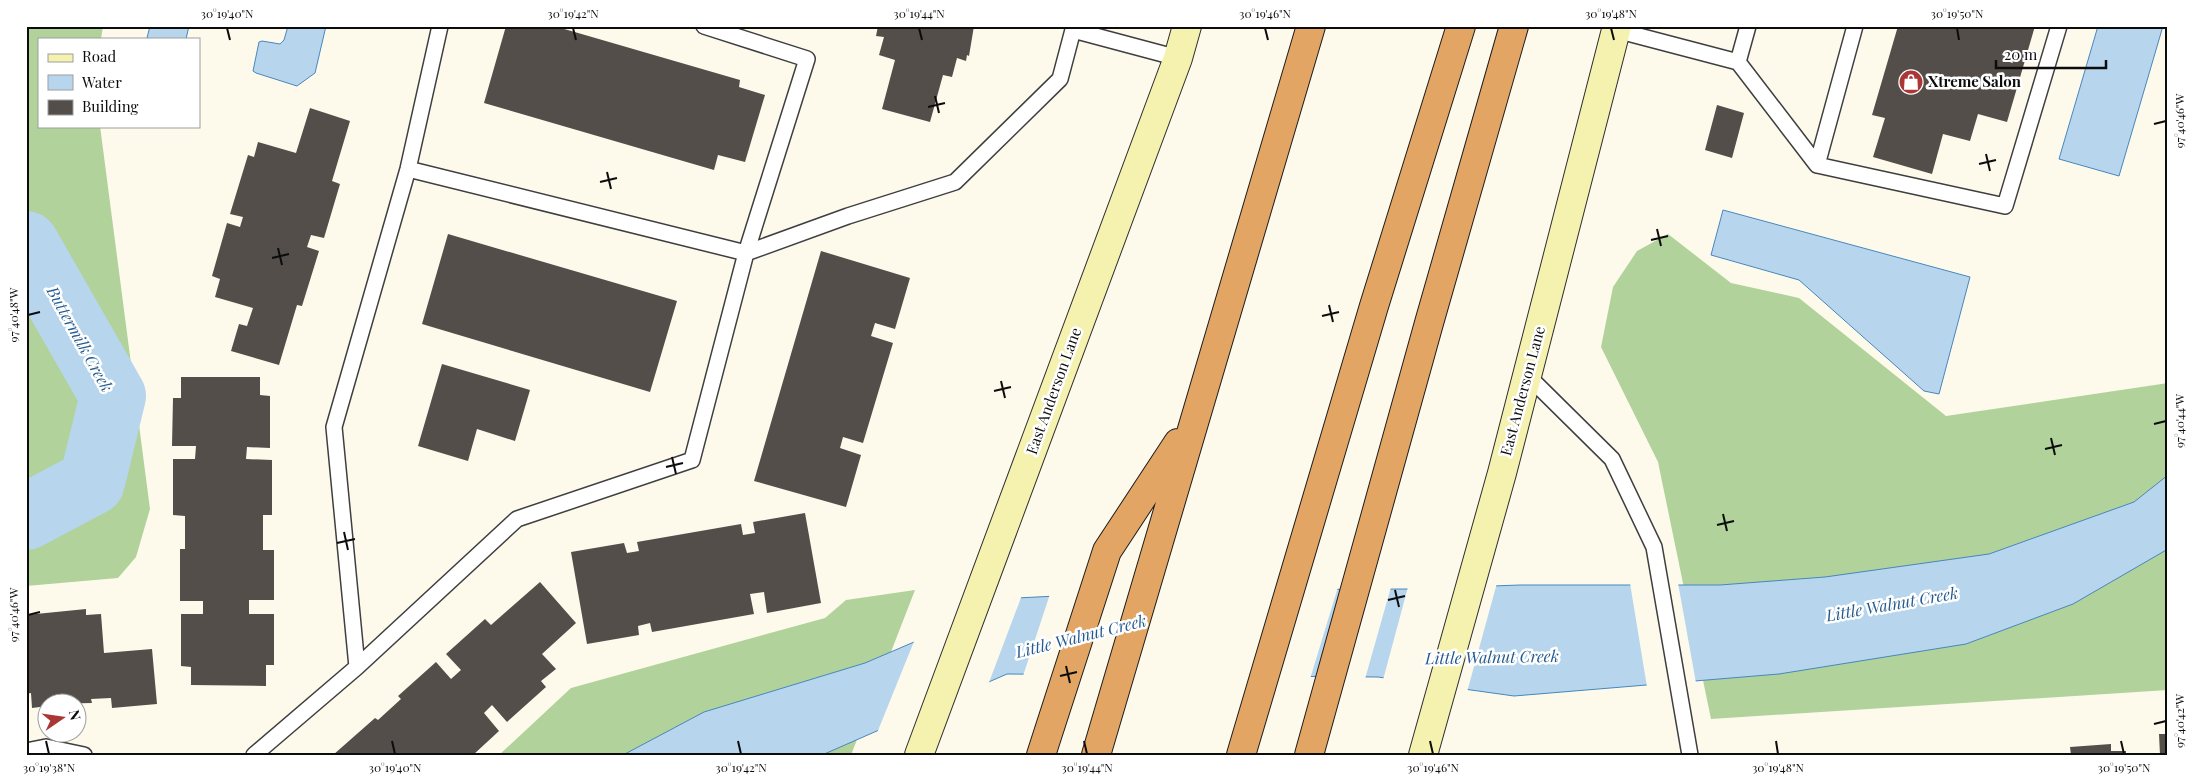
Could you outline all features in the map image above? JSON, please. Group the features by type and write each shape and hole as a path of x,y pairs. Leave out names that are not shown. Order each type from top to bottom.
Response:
{"highway":[{"path":"1096,755 1311,26"},
{"path":"1241,755 1374,306 1461,26"},
{"path":"1309,755 1514,26"},
{"path":"1041,755 1107,551 1193,421"}],"main road":[{"name":"East Anderson Lane","path":"919,755 1178,58 1187,26"},
{"name":"East Anderson Lane","path":"1423,755 1502,473 1617,28"}],"lane":[{"path":"357,667 334,427 408,169 440,26"},
{"path":"254,755 357,667 517,519 692,460 746,254 807,58 704,26"},
{"path":"1738,62 1748,26"},
{"path":"1817,165 1855,26"},
{"path":"1617,28 1738,62 1817,165 2005,206 2059,26"},
{"path":"408,169 746,254 848,216 955,182 1060,79 1074,28 1178,58"},
{"path":"1527,375 1612,458 1654,546 1690,755"},
{"path":"26,751 46,747 84,755"}],"green space":[{"path":"26,26 103,26 101,38 38,38 38,128 100,128 150,509 136,557 118,578 26,586"},
{"path":"1668,234 1731,283 1799,298 1946,416 2168,383 2168,690 1711,719 1658,462 1601,347 1613,287 1637,251"},
{"path":"915,590 851,755 499,755 571,688 825,618 846,600"}],"water":[{"path":"150,26 189,26 186,38 147,38"},
{"path":"288,26 326,26 315,73 297,86 253,71 259,42 280,44 284,40"},
{"path":"2098,26 2163,26 2119,176 2059,159"},
{"path":"1723,210 1970,277 1939,394 1924,391 1799,280 1711,255"},
{"name":"Little Walnut Creek","path":"2168,475 2168,549 2073,604 1966,644 1779,674 1514,696 1378,677 1007,674 822,755 623,755 704,712 865,663 1017,598 1175,590 1408,589 1520,585 1720,585 1825,577 1989,554 2134,502"}],"pier":[{"path":"1497,583 1467,692 1383,680 1408,587"},
{"path":"1630,583 1678,583 1696,683 1647,687"},
{"path":"1175,587 1338,587 1310,679 1023,676 1050,594"},
{"path":"1343,587 1391,587 1365,679 1317,679"},
{"path":"1022,595 988,685 877,733 915,639"}],"building":[{"path":"506,26 554,26 740,80 739,87 765,95 745,162 718,155 714,170 484,103"},
{"path":"878,26 974,26 969,56 967,55 966,61 957,58 952,77 943,75 930,122 882,109 895,60 879,55 884,37 876,36"},
{"path":"1898,26 2035,26 2007,122 1978,114 1970,141 1943,134 1932,174 1873,157 1885,118 1872,115"},
{"path":"1717,105 1744,113 1732,158 1705,150"},
{"path":"310,108 350,121 332,181 340,184 324,238 311,235 307,247 319,251 302,306 297,305 279,365 231,351 239,324 247,326 253,308 215,297 220,279 212,276 227,223 240,227 243,217 230,214 248,155 254,157 258,142 296,153"},
{"path":"448,234 677,301 650,392 422,324"},
{"path":"821,251 910,278 895,329 875,323 871,336 893,343 863,443 843,437 840,448 861,455 846,507 754,481"},
{"path":"442,364 530,390 515,441 477,429 468,461 418,446"},
{"path":"181,377 260,377 260,395 270,396 270,448 247,447 246,459 272,460 272,515 263,515 263,550 274,550 274,600 249,600 249,614 274,614 274,665 266,665 266,686 191,685 191,667 181,666 181,614 203,614 203,601 180,601 180,549 185,549 185,516 173,515 173,459 195,459 196,446 172,446 173,398 181,398"},
{"path":"805,513 821,603 767,613 764,592 750,594 754,614 652,632 650,623 638,626 639,635 587,644 571,552 624,543 627,553 639,551 637,542 741,524 743,535 755,533 753,522"},
{"path":"540,582 576,623 542,654 556,669 541,681 546,687 507,722 492,705 484,713 499,731 473,755 333,755 375,718 378,720 401,699 398,696 436,662 451,679 461,670 446,654 485,619 491,625"},
{"path":"86,609 86,615 101,614 104,653 152,649 157,704 112,708 111,698 91,699 92,703 88,703 88,694 38,694 38,707 32,708 31,693 26,694 26,615"},
{"path":"2159,734 2168,734 2168,755 2160,755"},
{"path":"2111,744 2111,751 2126,751 2126,755 2071,755 2070,747"}],"waterway":[{"name":"Buttermilk Creek","path":"26,244 113,396 92,482 26,517"}],"place":[{"name":"Xtreme Salon","path":"1911,82"}]}
